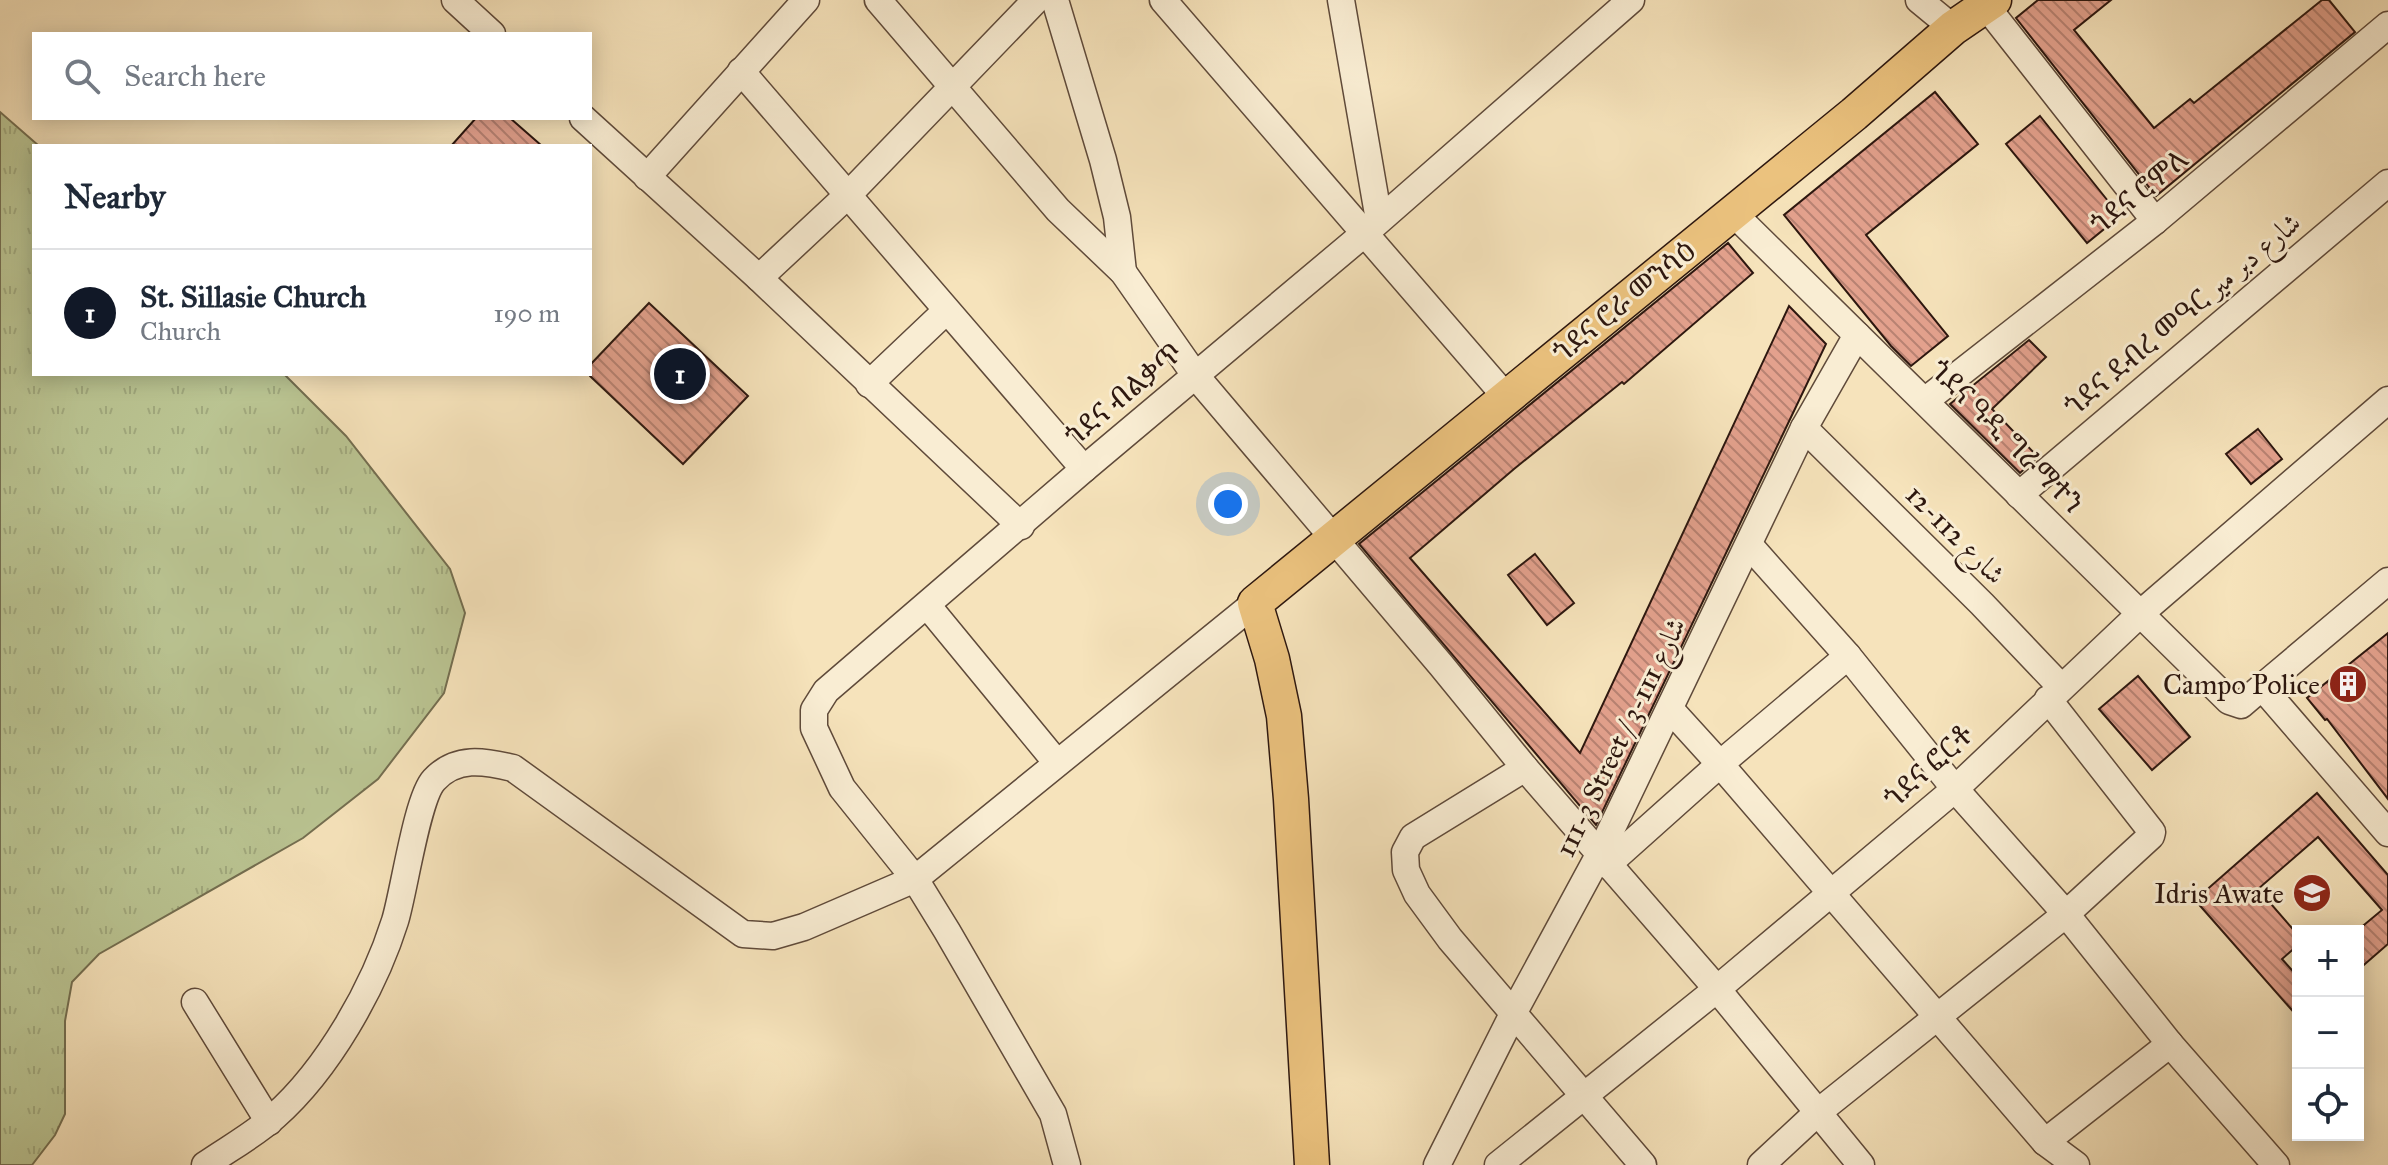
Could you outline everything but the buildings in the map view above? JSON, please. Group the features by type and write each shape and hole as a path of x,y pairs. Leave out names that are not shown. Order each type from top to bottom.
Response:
{"main road":[{"name":"ጎደና ሮራ መንሳዕ","path":"1255,603 1854,114 1953,28 1990,3"},
{"path":"1255,603 1272,659 1284,716 1312,1165"}],"street":[{"path":"455,0 490,32"},
{"path":"647,177 806,0"},
{"path":"878,0 1058,210 1123,272 1195,375 1603,860 1717,989 1861,1165"},
{"path":"759,278 849,194 1036,0"},
{"path":"1055,0 1117,217 1123,272"},
{"path":"1163,0 1372,227 1507,398"},
{"path":"1341,0 1372,227"},
{"name":"ጎደና ብልቃጥ","path":"1067,1165 1053,1114 915,879 842,788 814,728 814,710 826,691 1372,227 1631,0"},
{"path":"1919,0 1953,28"},
{"path":"1990,3 2155,221"},
{"name":"ጎደና ሮምለ","path":"1926,400 2155,221 2388,25"},
{"path":"741,71 1084,469"},
{"path":"585,120 759,278 1021,526"},
{"name":"ጎደና ደብረ መዓር شارع دبر مير","path":"2019,495 2388,183"},
{"name":"ጎደና ዓዲ ግራማተን","path":"1732,212 2229,701 2241,705 2262,687"},
{"path":"869,384 946,311"},
{"name":"111-3 Street / شارع 111-3","path":"1437,1165 1514,1012 1603,860 1670,709 1804,428 1857,335"},
{"name":"ጎደና ፎርቶ","path":"1498,1165 1717,989 1955,789 2141,613 2388,400"},
{"name":"شارع 112-12","path":"1804,428 1982,604 2054,693 2152,834 2066,914"},
{"path":"1750,546 1848,656 1955,789 2066,914 2170,1044 2276,1165"},
{"path":"2388,581 2262,687 2388,833"},
{"path":"205,1165 269,1122 306,1085 363,997 395,922 423,805 433,781 456,764 481,760 513,768 743,934 773,936 804,927 915,879 1255,603"},
{"path":"927,605 1057,763"},
{"path":"1603,860 1848,656"},
{"path":"1670,709 2045,1142 2076,1165"},
{"path":"1525,768 1413,837 1405,852 1406,870 1417,894 1450,939 1643,1165"},
{"path":"1761,1165 1817,1113 2066,914"},
{"path":"195,1002 269,1122"},
{"path":"2045,1142 2170,1044"}],"green space":[{"path":"0,112 37,144 32,144 32,376 286,376 346,436 450,569 465,613 444,693 378,779 303,838 99,954 72,982 65,1021 65,1114 55,1135 32,1165 0,1165"}],"place":[{"name":"St. Sillasie Church","path":"680,374"},
{"name":"Campo Police","path":"2348,684"},
{"name":"Idris Awate","path":"2312,893"}]}
